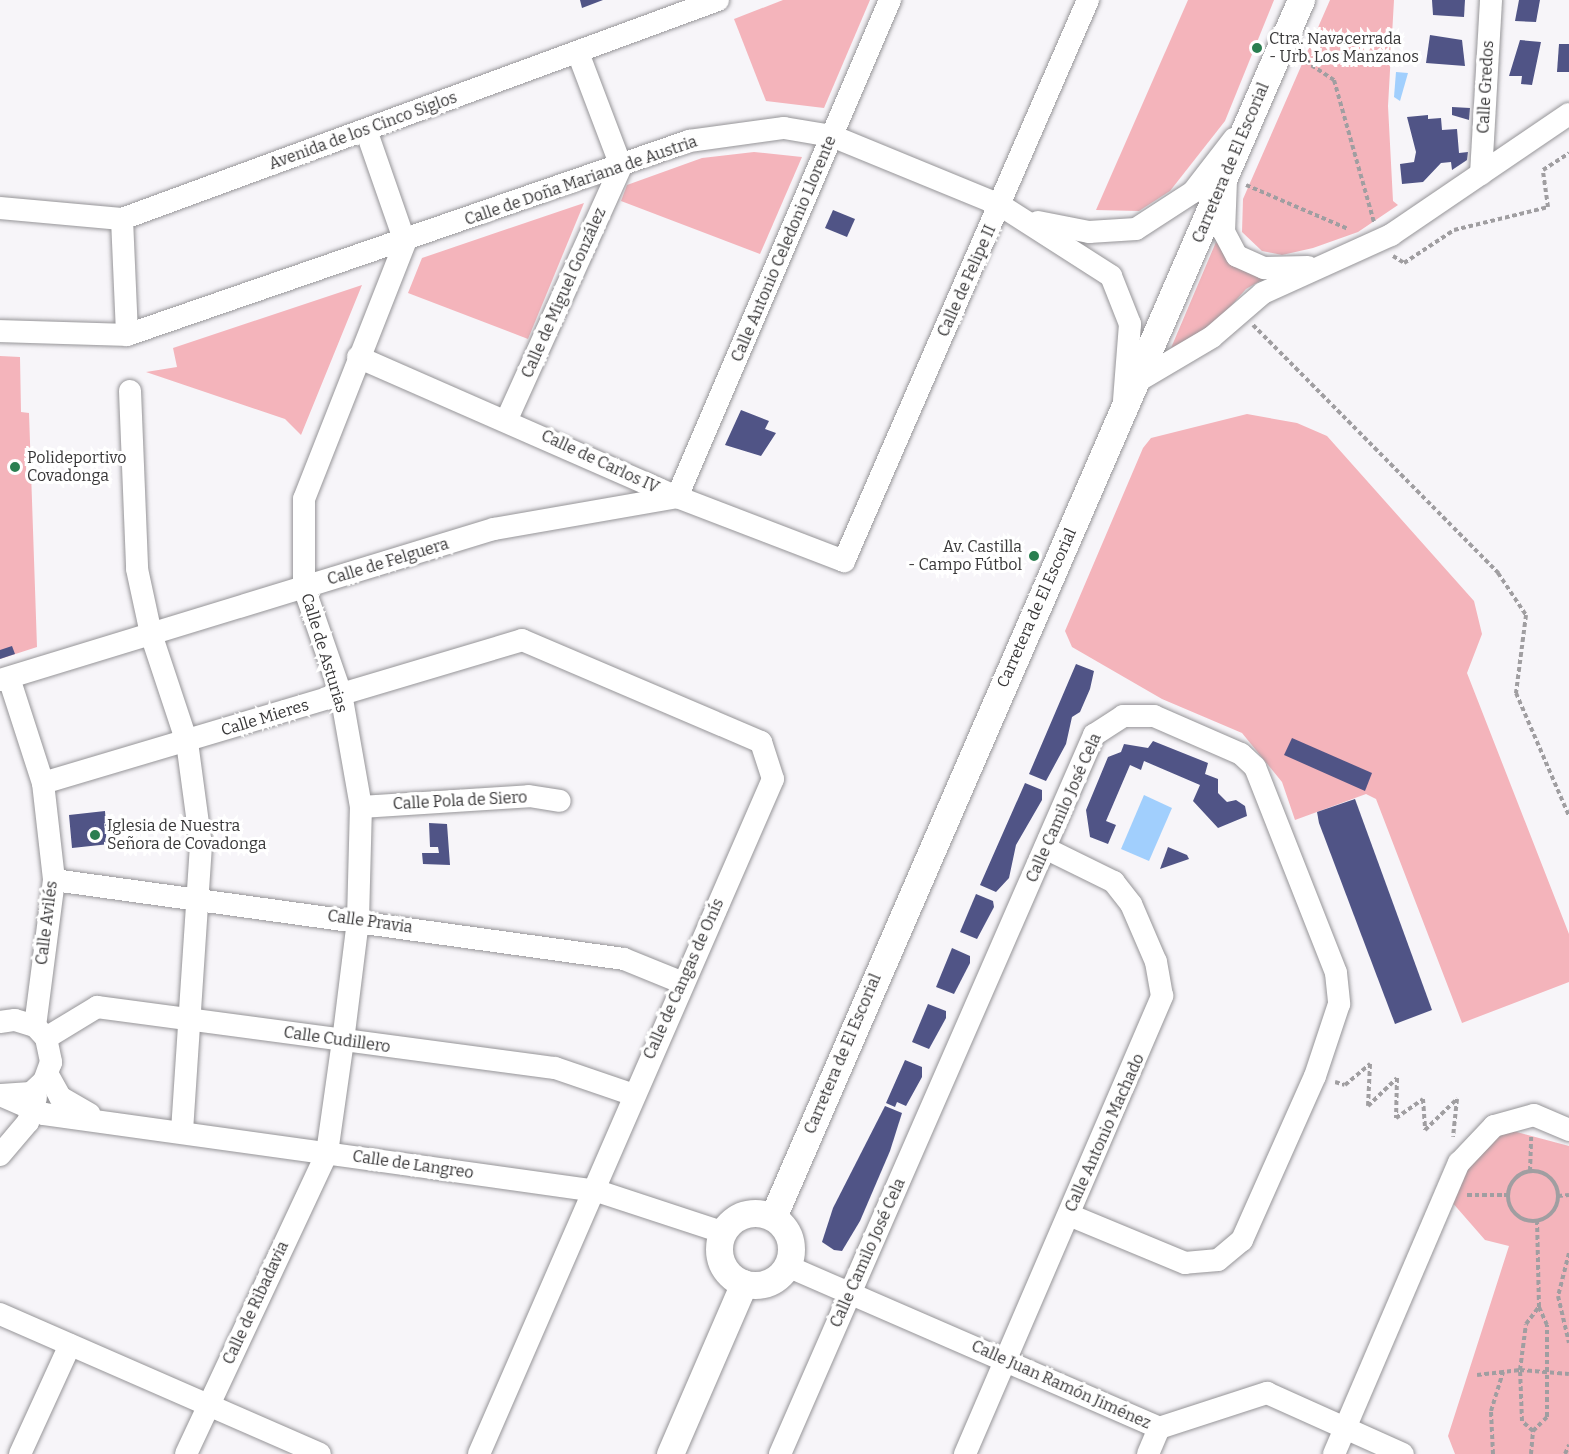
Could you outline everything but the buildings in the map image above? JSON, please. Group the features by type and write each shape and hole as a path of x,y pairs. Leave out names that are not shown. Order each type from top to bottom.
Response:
{"street":[{"name":"Avenida de los Cinco Siglos","path":"0,208 122,219 718,0"},
{"name":"Calle de Felipe II","path":"844,561 1089,0"},
{"name":"Carretera de El Escorial","path":"773,1217 1227,176 1247,123 1301,0"},
{"name":"Calle Gredos","path":"1481,174 1491,0"},
{"name":"Calle Antonio Celedonio Llorente","path":"678,497 888,1"},
{"path":"578,52 621,166"},
{"path":"1136,382 1212,337 1263,293 1390,235 1569,114"},
{"path":"1031,221 1089,232 1136,229 1193,192 1247,123"},
{"name":"Calle de Doña Mariana de Austria","path":"0,332 127,335 405,242 689,141 783,128 832,136 1000,205 1031,221 1111,276 1130,324 1122,413"},
{"path":"366,130 405,242"},
{"name":"Calle de Miguel González","path":"507,419 621,166"},
{"path":"1227,176 1224,232 1237,256 1264,268 1316,267"},
{"path":"122,219 127,335"},
{"name":"Calle de Asturias","path":"327,1153 358,920 361,807 340,694 304,588 304,499 405,242"},
{"name":"Calle de Carlos IV","path":"358,357 507,419 678,497 844,561"},
{"path":"130,391 137,569 151,634 187,742 201,845 201,902 185,1018 182,1130"},
{"name":"Calle de Felguera","path":"5,679 494,529 678,497"},
{"name":"Calle Mieres","path":"43,783 187,742 522,640"},
{"name":"Calle de Cangas de Onís","path":"479,1454 597,1191 634,1095 773,779 760,742 522,640"},
{"name":"Calle Avilés","path":"5,679 43,783 54,880 40,1032 44,1081"},
{"name":"Calle Camilo José Cela","path":"780,1454 1094,735 1114,719 1154,716 1241,754 1255,767 1270,798 1336,973 1339,1004 1315,1077 1242,1240 1218,1260 1185,1263 1069,1215"},
{"name":"Calle Pola de Siero","path":"361,807 529,796 560,801"},
{"name":"Calle Antonio Machado","path":"965,1454 1162,996 1156,962 1131,904 1114,882 1045,848"},
{"name":"Calle Pravia","path":"54,880 201,902 358,920 624,959 683,982"},
{"name":"Calle Cudillero","path":"40,1032 97,1007 555,1068 634,1095"},
{"path":"0,1022 15,1020 40,1032"},
{"path":"0,1095 21,1096 44,1081"},
{"path":"8,1147 32,1109 44,1081"},
{"path":"44,1081 60,1097 99,1118"},
{"path":"0,1095 32,1109 66,1116"},
{"path":"8,1147 42,1121 66,1116"},
{"name":"Calle de Langreo","path":"66,1116 99,1118 597,1191 722,1232"},
{"path":"1334,1454 1459,1163 1494,1126 1534,1116 1569,1130"},
{"name":"Calle de Ribadavia","path":"186,1454 327,1153"},
{"path":"744,1214 773,1217 792,1244 787,1266 769,1282 744,1283 724,1268 722,1232 744,1214"},
{"name":"Calle Juan Ramón Jiménez","path":"787,1266 1159,1428 1267,1393 1347,1426 1404,1454"},
{"path":"669,1454 744,1283"},
{"path":"0,1314 320,1454"},
{"path":"20,1454 70,1345"},
{"path":"1148,1454 1159,1428"}],"path":[{"path":"1301,46 1297,56 1334,80 1376,229"},
{"path":"1239,313 1498,573 1526,615 1516,693 1569,816"},
{"path":"1315,1077 1346,1085 1370,1064 1368,1106 1397,1078 1396,1118 1423,1099 1425,1130 1456,1099 1451,1147 1459,1163"},
{"path":"1522,1133 1534,1130 1530,1171"},
{"path":"1530,1171 1547,1175 1558,1196 1550,1215 1537,1221 1513,1211 1508,1194 1515,1179 1530,1171"},
{"path":"1436,1214 1458,1206 1467,1187"},
{"path":"1463,1196 1508,1194"},
{"path":"1558,1196 1569,1195"},
{"path":"1531,1454 1533,1431 1547,1417 1547,1325 1539,1307 1537,1221"},
{"path":"1569,1253 1558,1296 1569,1343"},
{"path":"1533,1431 1522,1421 1520,1370 1526,1324 1539,1307"},
{"path":"1477,1375 1520,1370 1569,1374"},
{"path":"1493,1454 1491,1411 1503,1372"},
{"path":"1565,1454 1569,1445"}],"shaded area":[{"path":"783,0 870,0 824,108 766,101 734,19"},
{"path":"1188,0 1274,0 1225,121 1170,191 1139,211 1096,210"},
{"path":"1330,0 1394,0 1388,106 1393,201 1398,205 1358,232 1313,248 1282,255 1262,251 1242,232 1243,199"},
{"path":"754,152 802,157 760,254 621,201 627,185 702,158"},
{"path":"584,203 528,339 408,293 422,258"},
{"path":"1216,242 1267,277 1246,289 1214,325 1171,348"},
{"path":"362,285 301,435 285,419 146,372 177,367 173,348"},
{"name":"Polideportivo Covadonga","path":"0,356 20,357 21,412 29,413 37,647 0,659"},
{"path":"1247,414 1297,423 1327,436 1474,601 1482,634 1467,673 1569,934 1569,982 1462,1023 1376,799 1366,794 1295,820 1282,782 1242,733 1162,699 1072,647 1065,631 1143,448 1151,438"},
{"path":"1494,1126 1569,1146 1569,1454 1455,1454 1448,1436 1509,1246 1485,1240 1444,1193"}],"water":[{"path":"1396,72 1408,73 1400,101 1394,97"},
{"path":"1144,795 1172,808 1149,861 1121,849"}],"place":[{"name":"Ctra. Navacerrada - Urb. Los Manzanos","path":"1257,48"},
{"name":"Polideportivo Covadonga","path":"15,467"},
{"name":"Av. Castilla - Campo Fútbol","path":"1034,556"},
{"name":"Iglesia de Nuestra Señora de Covadonga","path":"95,835"}]}
